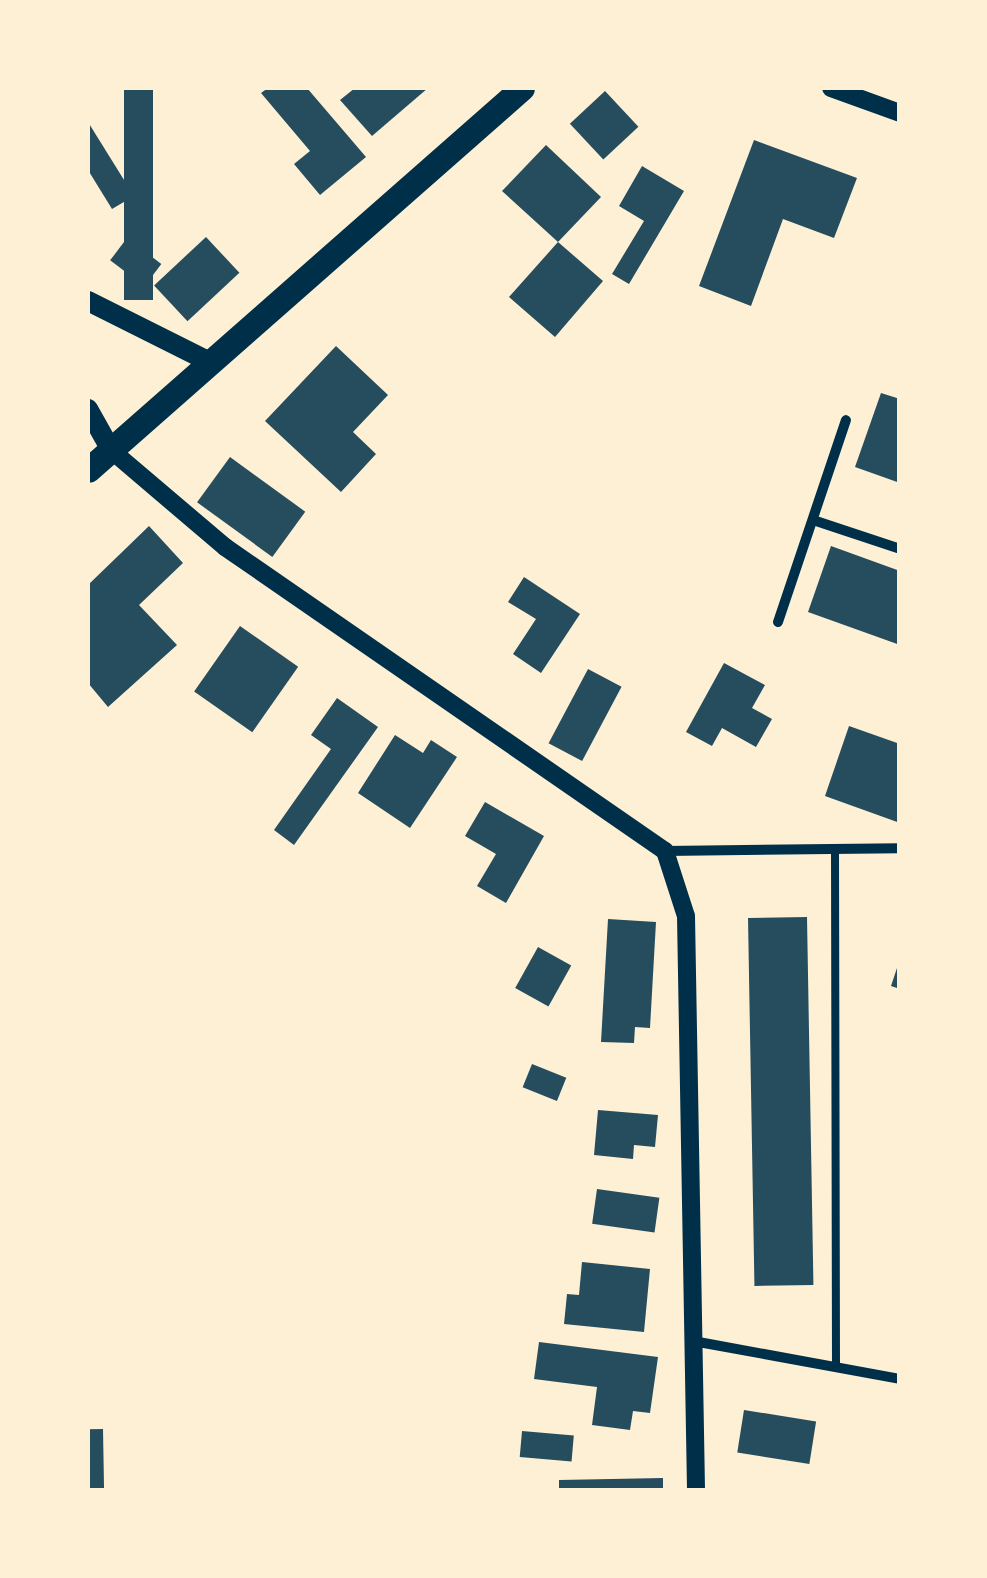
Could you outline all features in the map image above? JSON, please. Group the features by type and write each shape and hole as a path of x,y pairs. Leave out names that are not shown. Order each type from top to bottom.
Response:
{"main road":[{"path":"88,470 522,88"},
{"path":"88,301 208,362"},
{"path":"88,409 111,450"}],"street":[{"path":"831,88 900,113"},
{"path":"778,622 816,522 846,420"},
{"path":"111,450 225,548 665,851 900,848"},
{"path":"816,522 900,549"},
{"path":"665,851 686,916 696,1490"},
{"path":"693,1341 900,1379"}],"lane":[{"path":"835,848 836,1368"}],"building":[{"path":"124,88 153,88 153,300 124,300"},
{"path":"268,88 307,88 366,157 320,195 294,164 310,151 261,93"},
{"path":"355,88 428,88 372,136 340,100"},
{"path":"605,91 638,127 603,160 570,124"},
{"path":"88,122 134,196 112,209 88,170"},
{"path":"754,140 857,178 834,238 783,219 751,306 699,286"},
{"path":"546,145 601,197 558,242 502,191"},
{"path":"642,166 684,191 629,284 612,274 644,221 619,206"},
{"path":"206,237 239,273 187,321 154,285"},
{"path":"127,238 161,264 144,286 110,260"},
{"path":"558,242 603,281 555,337 509,297"},
{"path":"336,346 388,395 353,432 376,454 341,492 265,421"},
{"path":"881,393 900,399 900,483 855,467"},
{"path":"230,457 305,512 272,557 197,502"},
{"path":"149,526 183,563 139,605 177,645 108,707 88,683 88,585"},
{"path":"831,546 900,571 900,645 808,612"},
{"path":"524,577 580,614 541,673 513,654 536,619 508,602"},
{"path":"240,626 298,667 252,732 194,692"},
{"path":"724,663 765,685 752,708 772,719 756,747 722,728 712,746 686,732"},
{"path":"588,669 622,687 582,761 549,743"},
{"path":"337,698 378,727 294,845 274,830 331,749 311,735"},
{"path":"849,726 900,744 900,823 825,796"},
{"path":"395,735 423,753 431,740 457,757 410,828 358,793"},
{"path":"485,802 544,836 506,903 477,886 496,854 465,836"},
{"path":"807,917 813,1285 754,1286 748,918"},
{"path":"608,919 656,922 650,1028 635,1027 634,1043 601,1042"},
{"path":"538,947 571,965 548,1007 515,988"},
{"path":"900,962 900,989 891,986"},
{"path":"532,1064 566,1078 557,1101 523,1087"},
{"path":"598,1110 658,1115 655,1147 634,1145 633,1159 594,1155"},
{"path":"597,1189 659,1198 655,1232 592,1224"},
{"path":"582,1262 650,1269 644,1332 564,1324 567,1294 579,1295"},
{"path":"539,1342 658,1357 650,1413 633,1411 630,1430 592,1425 597,1387 534,1379"},
{"path":"744,1410 816,1421 809,1464 737,1452"},
{"path":"88,1429 103,1429 104,1490 89,1490"},
{"path":"522,1431 574,1436 572,1461 520,1457"},
{"path":"663,1478 663,1490 559,1490 559,1480"}]}
